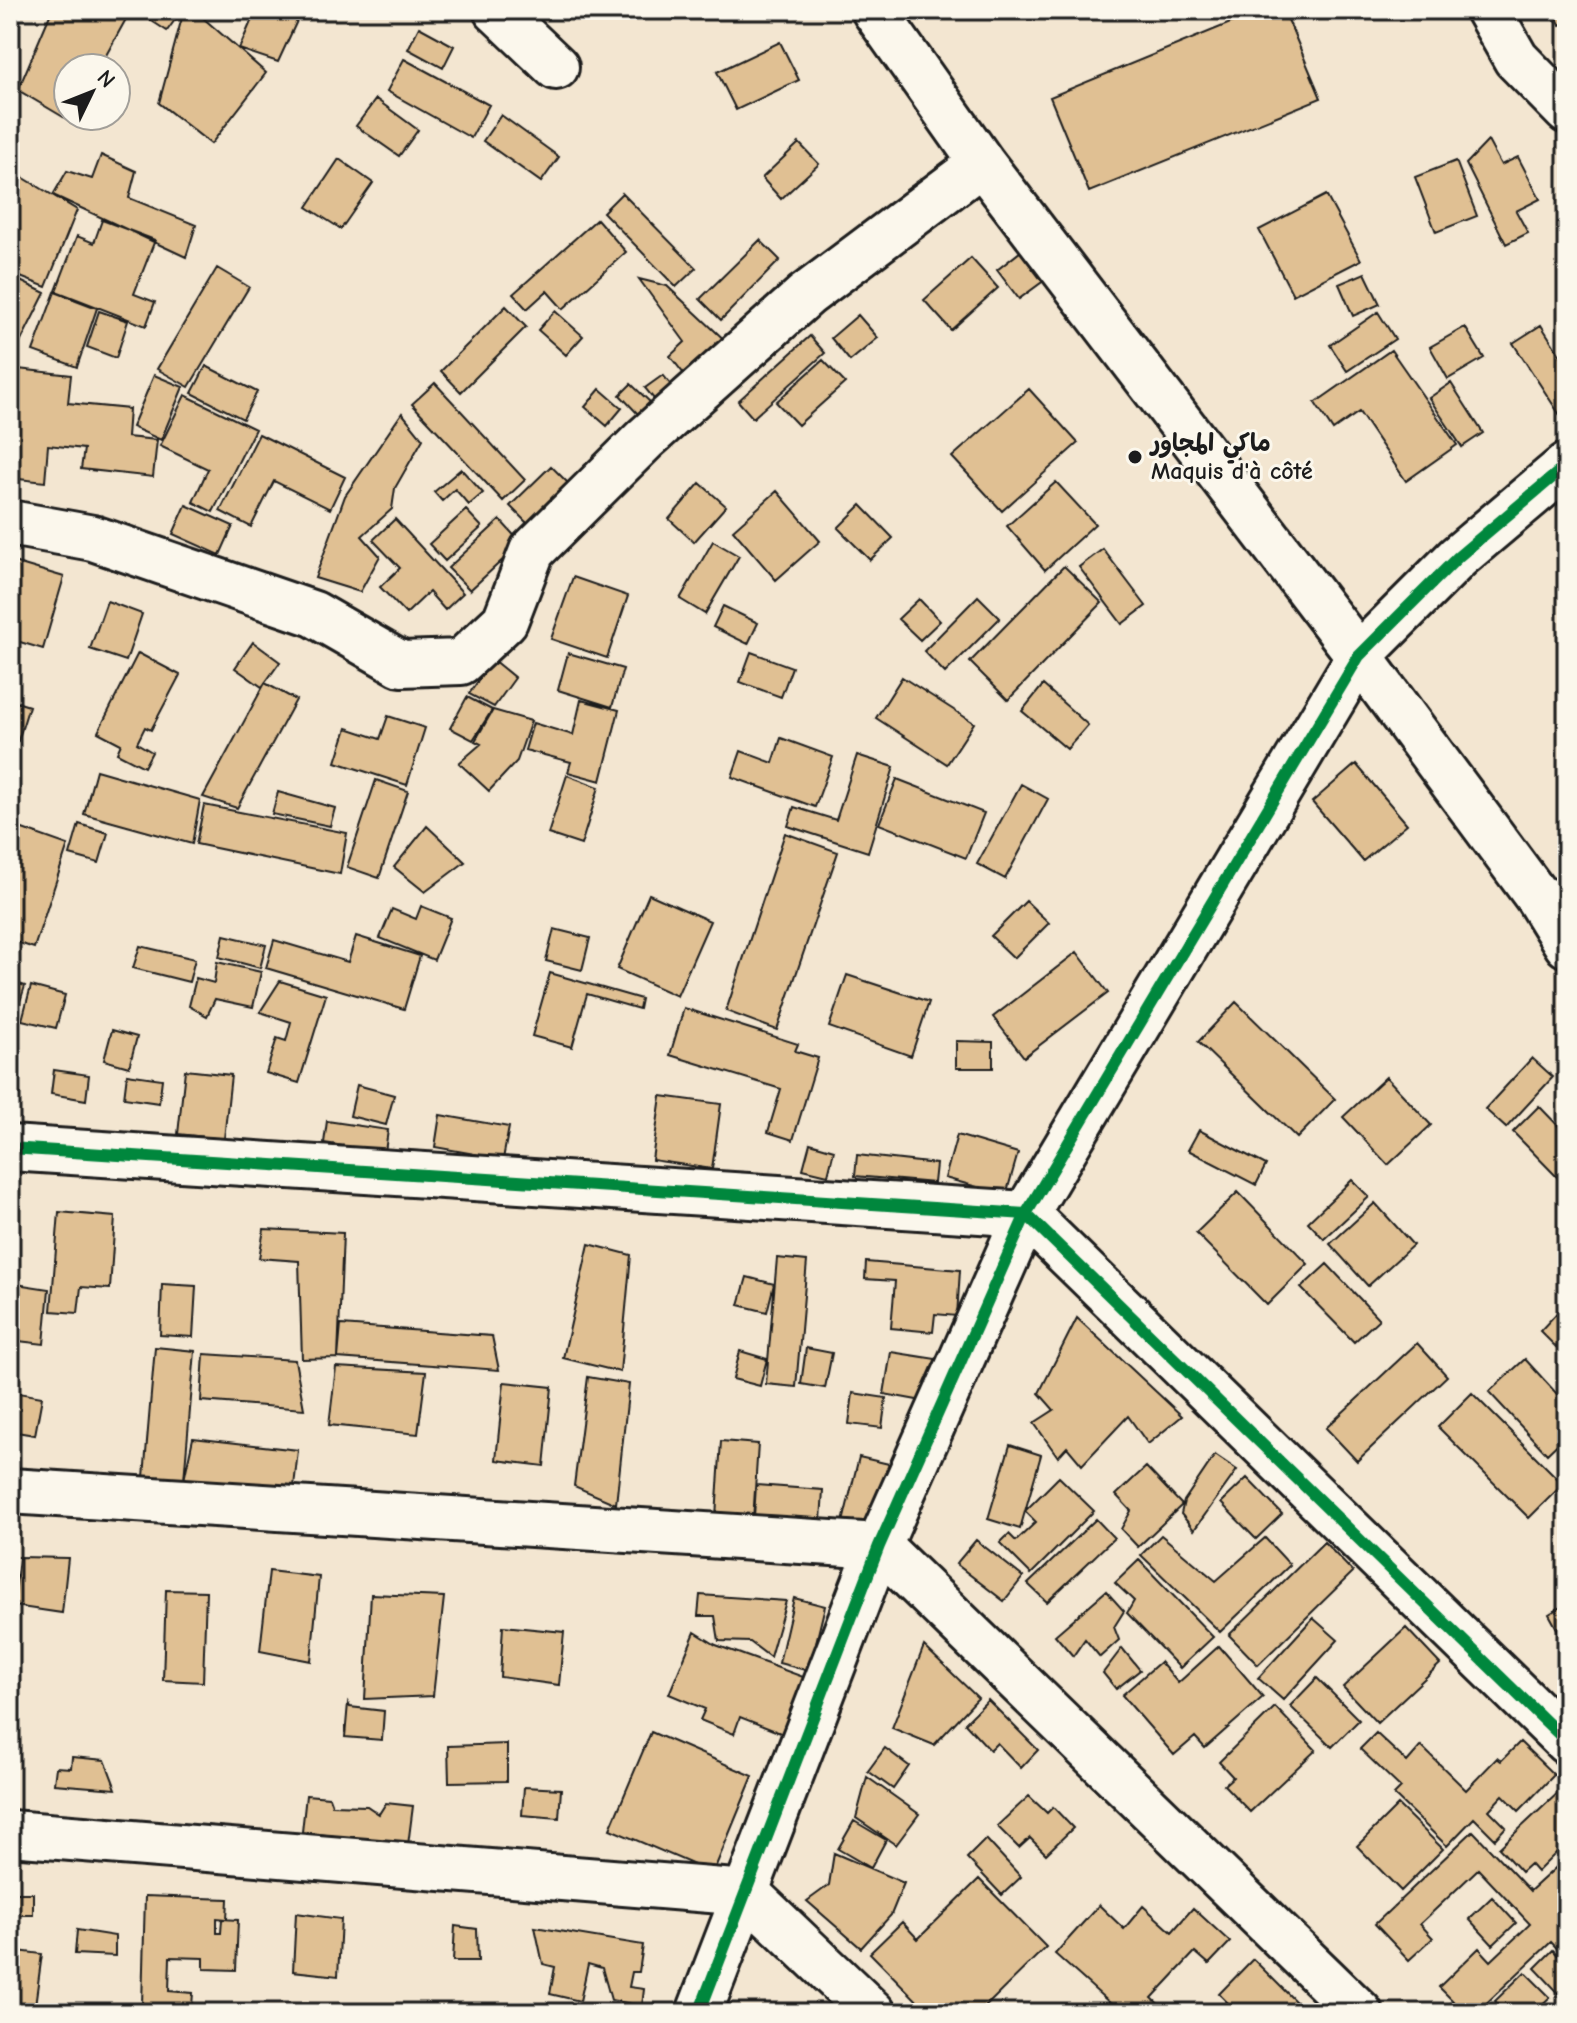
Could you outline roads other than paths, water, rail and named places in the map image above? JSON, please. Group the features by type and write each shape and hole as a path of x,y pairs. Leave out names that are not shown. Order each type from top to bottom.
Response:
{"street":[{"path":"496,10 556,67"},
{"path":"874,10 982,163 1359,656 1553,902 1567,945"},
{"path":"1488,10 1516,59 1567,111"},
{"path":"10,523 93,538 314,614 401,664 461,662 505,621 532,551 645,439 806,295 982,163"},
{"path":"699,2013 879,1546 1026,1214 1359,656 1458,557 1567,465"},
{"path":"10,1148 1026,1214 1567,1742"},
{"path":"10,1491 879,1546 1360,2013"},
{"path":"10,1833 747,1893 873,2013"}],"place":[{"name":"ماكي المجاور Maquis d'à côté","path":"1135,457"}]}
